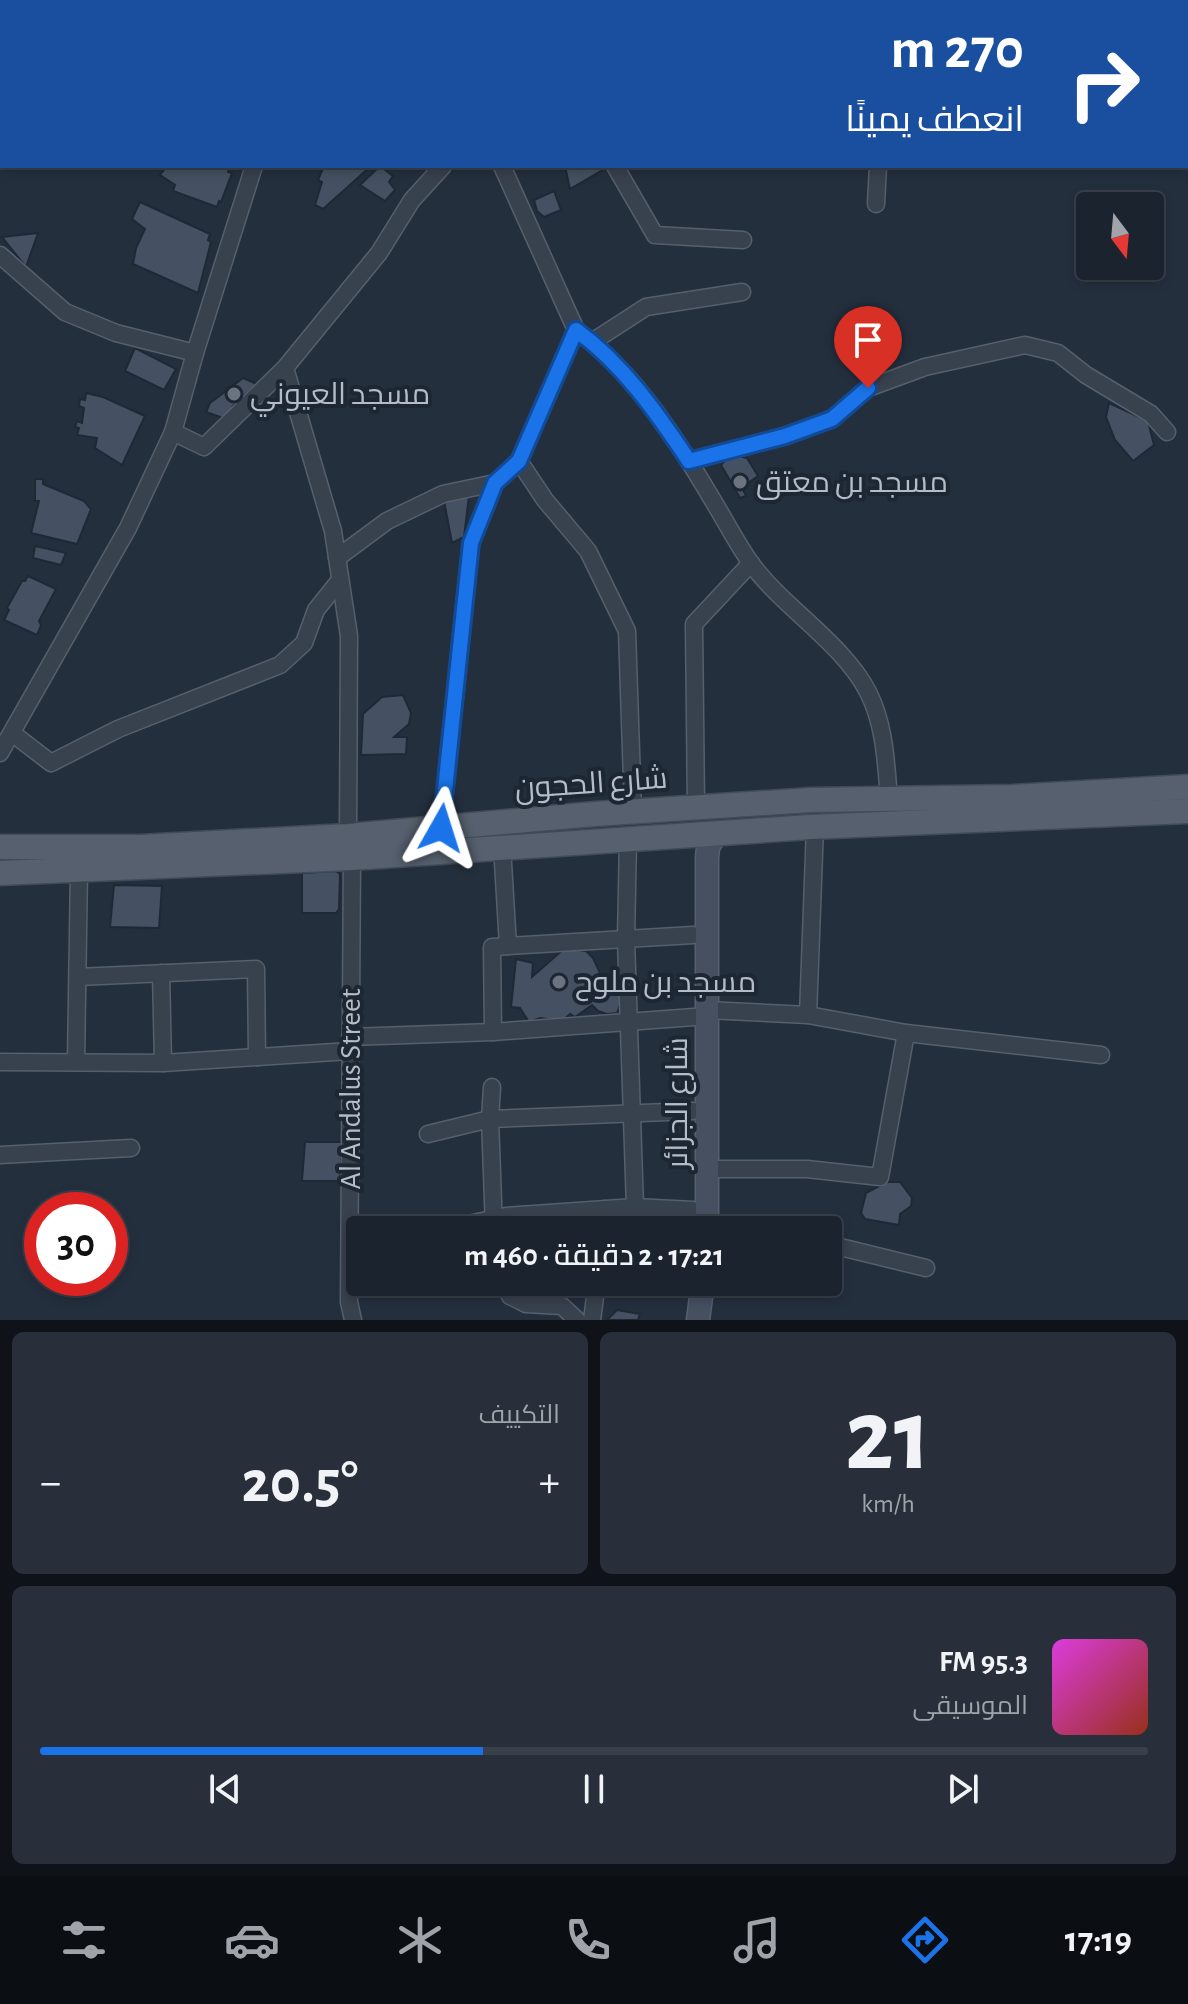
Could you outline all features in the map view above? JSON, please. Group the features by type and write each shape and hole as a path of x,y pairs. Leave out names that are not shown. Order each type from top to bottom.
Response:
{"main road":[{"name":"شارع الحجون","path":"0,873 350,847 441,828 633,811 811,800 1033,797 1188,787"},
{"name":"شارع الحجون","path":"0,847 502,846 815,827 1188,811"}],"street":[{"path":"0,753 128,528 173,432 253,168"},
{"path":"173,432 204,447 285,368 379,253 412,200 441,168"},
{"path":"503,168 576,330 592,342 653,407 751,563 851,668 868,691 884,744 889,799"},
{"path":"616,168 655,235 743,240"},
{"path":"876,204 878,168"},
{"path":"0,255 65,312 116,333 195,353"},
{"path":"592,342 646,307 742,292"},
{"path":"441,828 471,543 495,483 519,461 576,330"},
{"path":"689,461 785,436 832,419 868,388 925,367 1025,345 1058,353 1086,375 1151,414 1167,432"},
{"name":"Al Andalus Street","path":"285,368 333,531 349,636 353,1216"},
{"path":"519,461 545,500 588,551 627,631 633,811"},
{"path":"337,558 387,521 443,494 495,483"},
{"path":"696,807 694,624 751,563"},
{"path":"12,733 51,763 118,729 280,665 304,643 316,610 340,580"},
{"path":"808,1015 815,827"},
{"name":"شارع الجزائر","path":"707,1216 703,1015 707,852 716,834"},
{"name":"شارع الجزائر","path":"686,836 693,852 693,935 703,1015 693,1111 693,1216"},
{"path":"628,838 626,940 635,1207"},
{"path":"502,846 508,946"},
{"path":"76,1062 79,869"},
{"path":"493,1032 492,947 693,935"},
{"path":"78,977 256,969 257,1057"},
{"path":"161,973 163,1063"},
{"path":"0,1062 163,1063 257,1057 350,1044 703,1015 808,1015 906,1033 1101,1055"},
{"path":"707,1169 807,1169 880,1177 906,1033"},
{"path":"492,1087 490,1119 494,1216"},
{"path":"428,1134 490,1119 693,1111"},
{"path":"0,1155 131,1148"},
{"path":"506,1216 635,1207 675,1216"},
{"path":"604,1216 605,1209"},
{"path":"842,1247 926,1268"},
{"name":"Al Andalus Street","path":"350,1296 353,1320"},
{"path":"510,1296 526,1304 562,1306 577,1320"},
{"path":"592,1320 595,1296"},
{"path":"684,1320 687,1296"},
{"path":"698,1320 701,1296"}],"building":[{"path":"165,168 229,168 228,172 232,173 217,207 173,191 175,185 160,175"},
{"path":"323,168 369,168 323,209 315,205 322,182 318,180"},
{"path":"378,168 383,168 393,176 389,182 395,190 385,201 360,185"},
{"path":"565,168 606,168 570,189"},
{"path":"554,191 561,210 544,217 537,211 534,200"},
{"path":"140,202 210,234 208,240 211,242 198,293 133,264 145,229 132,219"},
{"path":"38,233 26,267 2,237"},
{"path":"135,348 176,369 164,390 125,371"},
{"name":"مسجد العيوني","path":"243,378 257,384 232,407 233,412 226,419 206,412 210,403"},
{"path":"86,393 103,397 145,416 122,465 95,448 97,438 77,435 79,428 75,427 77,421 82,423 84,408 79,406 80,399 85,400"},
{"path":"1109,403 1148,421 1154,445 1133,461 1115,440 1106,417"},
{"name":"مسجد بن معتق","path":"747,458 758,476 742,487 746,496 740,498 721,465 726,459"},
{"path":"35,479 43,479 43,484 84,501 91,509 77,544 31,533 39,501 35,501"},
{"path":"469,496 464,537 452,543 444,501"},
{"path":"35,546 66,553 61,565 33,558"},
{"path":"28,576 56,589 39,621 41,625 37,635 4,620 9,610 7,608"},
{"path":"403,695 411,713 409,724 394,737 407,737 406,754 361,755 363,714 382,697"},
{"path":"336,871 340,874 339,909 336,913 302,913 302,873"},
{"path":"114,885 162,886 159,928 110,927"},
{"name":"مسجد بن ملوح","path":"565,948 586,951 593,958 607,988 619,991 622,1000 617,1013 607,1014 592,1005 575,1017 570,1014 562,1021 540,1018 529,1022 520,1008 511,1007 516,959 533,963 532,977"},
{"path":"305,1142 342,1142 340,1181 302,1181"},
{"path":"887,1182 900,1182 912,1198 911,1206 900,1214 899,1225 865,1219 861,1213 866,1193"},
{"path":"617,1310 640,1314 638,1320 607,1320"}],"place":[{"name":"مسجد العيوني","path":"234,394"},
{"name":"مسجد بن معتق","path":"740,482"},
{"name":"مسجد بن ملوح","path":"559,982"}],"route":[{"path":"441,828 471,543 495,483 519,461 576,330 592,342 653,407 689,461 785,436 832,419 868,388"}]}
